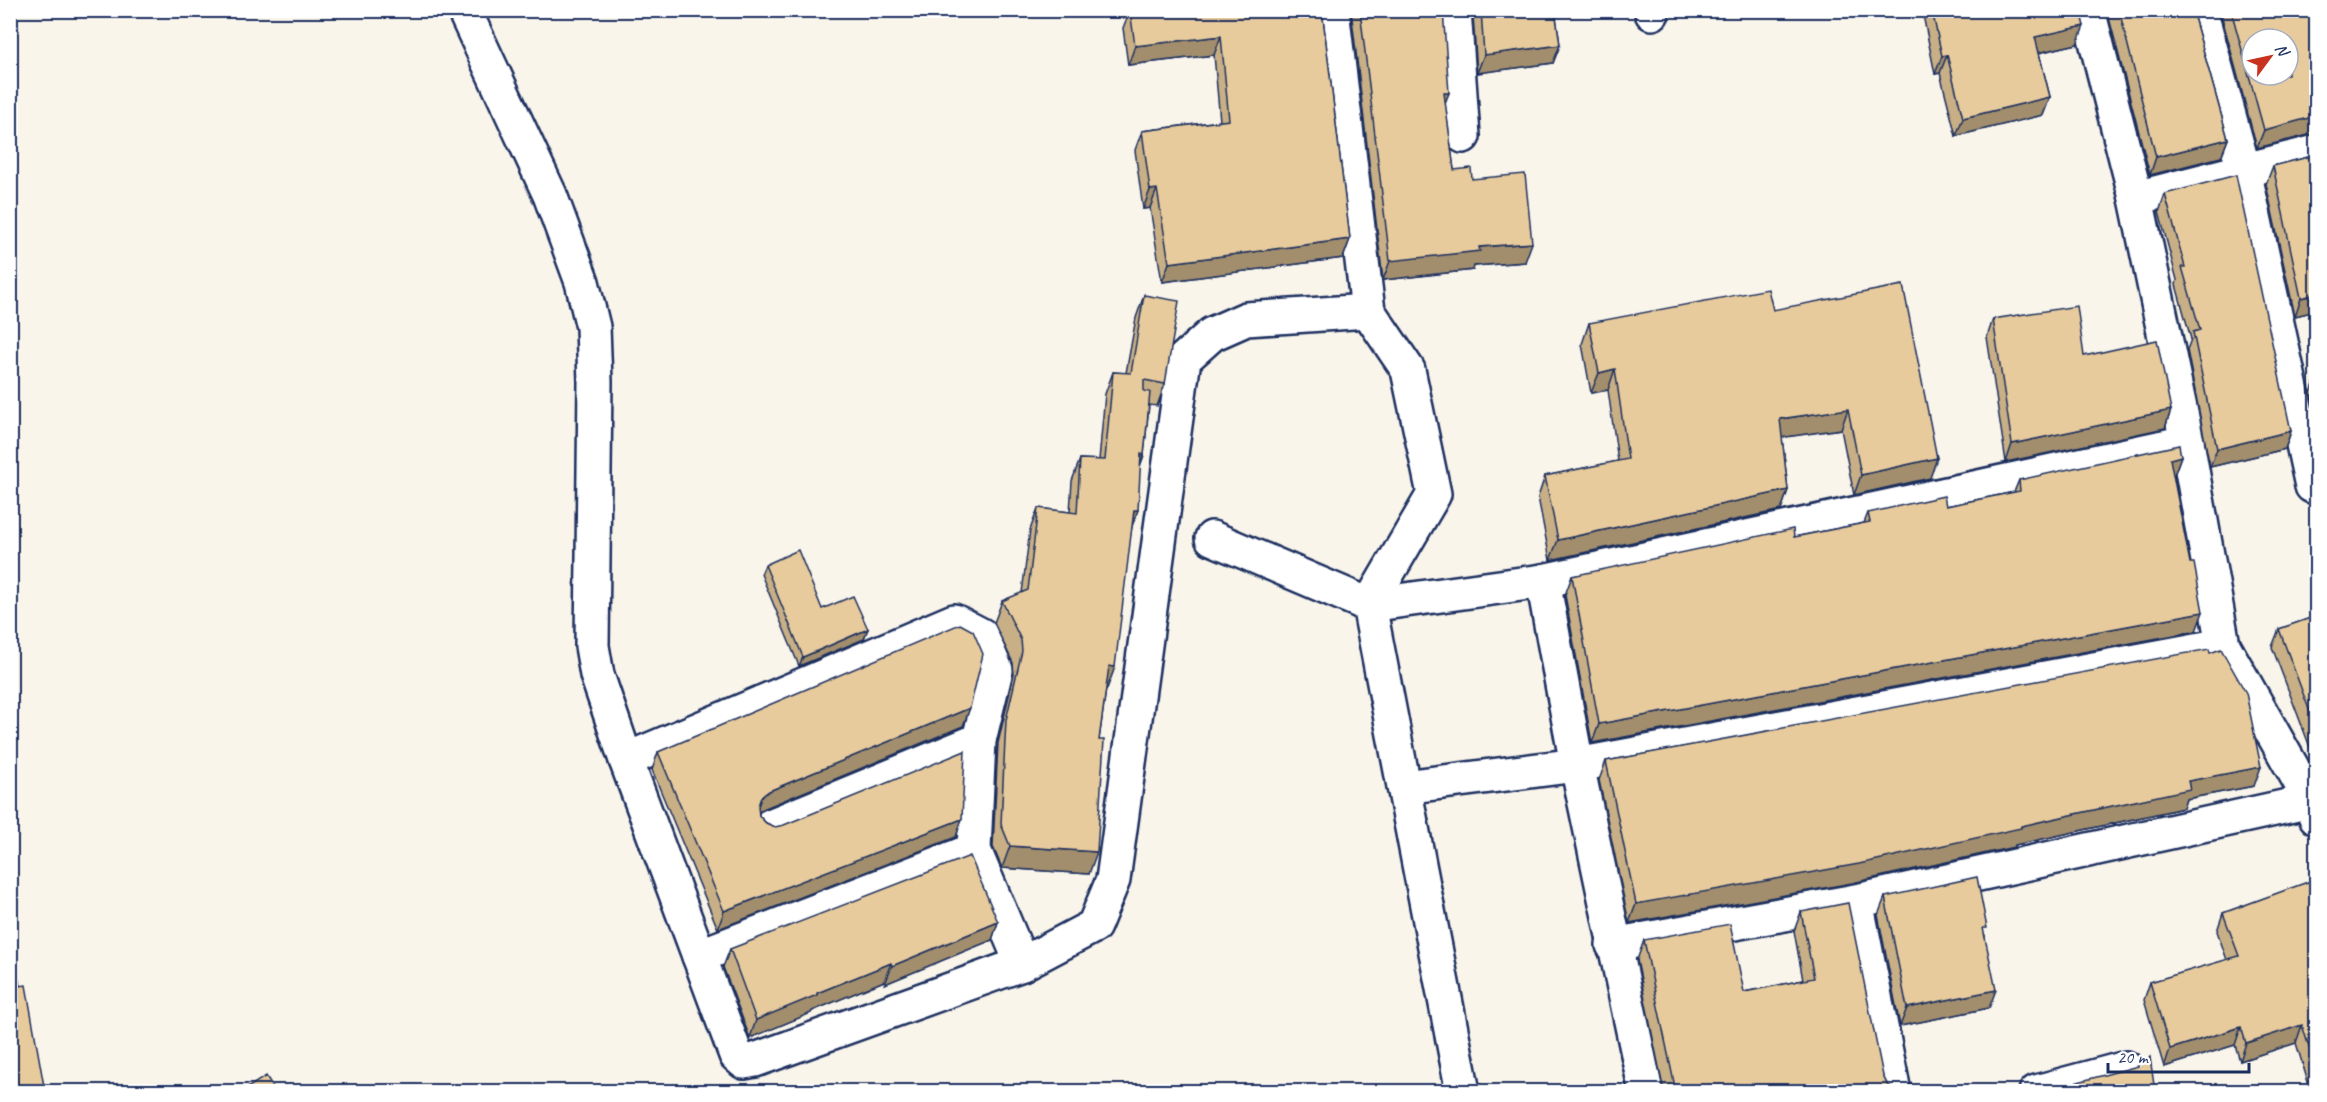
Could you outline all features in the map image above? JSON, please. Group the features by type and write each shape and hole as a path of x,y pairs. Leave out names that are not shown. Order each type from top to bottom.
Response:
{"street":[{"path":"464,10 550,195 582,282 593,327 595,382 592,646 597,675 626,760 736,1055 744,1062 1022,964 1094,926 1113,880 1184,359 1212,334 1246,319 1368,310"},
{"path":"1332,10 1368,310 1408,370 1434,494 1369,605 1464,1092"},
{"path":"1454,10 1462,136"},
{"path":"1613,945 1856,901 2314,809 2223,645 2187,442 2136,198 2088,10"},
{"path":"2200,10 2244,170 2312,486"},
{"path":"2136,198 2316,152"},
{"path":"1212,538 1369,605 1543,581 2187,442"},
{"path":"1543,581 1613,945 1646,1092"},
{"path":"626,760 954,621 981,635 996,670 979,740 974,850 1022,964"},
{"path":"1404,787 1577,765 2223,645"},
{"path":"770,826 979,740"},
{"path":"699,956 974,850"},
{"path":"1856,901 1894,1092"},
{"path":"2036,1092 2126,1068"}],"building":[{"path":"1130,10 1322,10 1350,239 1169,263 1157,189 1150,190 1142,131 1229,120 1221,36 1135,46"},
{"path":"1360,10 1443,10 1449,93 1444,93 1454,170 1471,168 1472,179 1525,174 1532,243 1479,247 1480,251 1390,261"},
{"path":"1481,10 1555,10 1560,45 1484,55"},
{"path":"1932,10 2080,10 2084,26 2035,37 2050,97 1963,118 1947,55 1942,56"},
{"path":"2119,10 2192,10 2228,139 2156,157"},
{"path":"2231,10 2316,10 2316,116 2264,130 2252,87 2300,87 2300,27 2240,27 2240,43"},
{"path":"2316,155 2316,294 2301,298 2273,166"},
{"path":"2236,175 2291,431 2217,449 2193,332 2200,330 2165,194"},
{"path":"1903,285 1937,458 1861,475 1848,409 1780,419 1788,490 1558,540 1545,476 1628,459 1615,369 1599,373 1589,323 1768,289 1773,310"},
{"path":"1144,295 1179,301 1165,384 1144,380 1144,391 1150,392 1144,455 1141,454 1138,510 1134,510 1115,667 1109,666 1099,740 1104,740 1097,852 1010,846 1001,824 1006,720 1022,651 1021,640 1002,601 1028,590 1038,508 1077,513 1080,459 1105,460 1113,372 1131,373"},
{"path":"2077,306 2084,356 2157,340 2171,410 2012,444 1993,319"},
{"path":"2179,445 2181,456 2170,459 2190,563 2194,563 2203,612 1599,724 1572,576 1793,529 1794,537 1870,522 1868,513 1944,496 1946,506 2020,491 2019,480"},
{"path":"798,550 822,609 853,596 868,629 803,657 765,565"},
{"path":"2316,616 2316,728 2279,629"},
{"path":"960,624 973,631 983,654 970,708 769,791 761,797 758,806 759,816 766,823 775,827 784,825 965,751 962,819 724,911 658,752"},
{"path":"2209,649 2210,653 2221,649 2246,693 2261,767 2188,781 2190,789 1859,864 1636,904 1606,761"},
{"path":"970,856 998,922 892,966 891,963 756,1020 730,949"},
{"path":"1977,877 1987,928 1983,928 1996,990 1907,1008 1885,897"},
{"path":"2316,879 2316,1069 2302,1025 2246,1043 2241,1027 2170,1049 2150,982 2239,956 2223,913"},
{"path":"1848,903 1883,1076 1892,1092 1676,1092 1644,940 1730,924 1744,992 1814,978 1801,912"},
{"path":"10,939 20,986 26,985 45,1092 10,1092"},
{"path":"2150,1057 2155,1092 2020,1092 2035,1088 2048,1090 2138,1066"},
{"path":"266,1076 276,1092 241,1092"}]}
